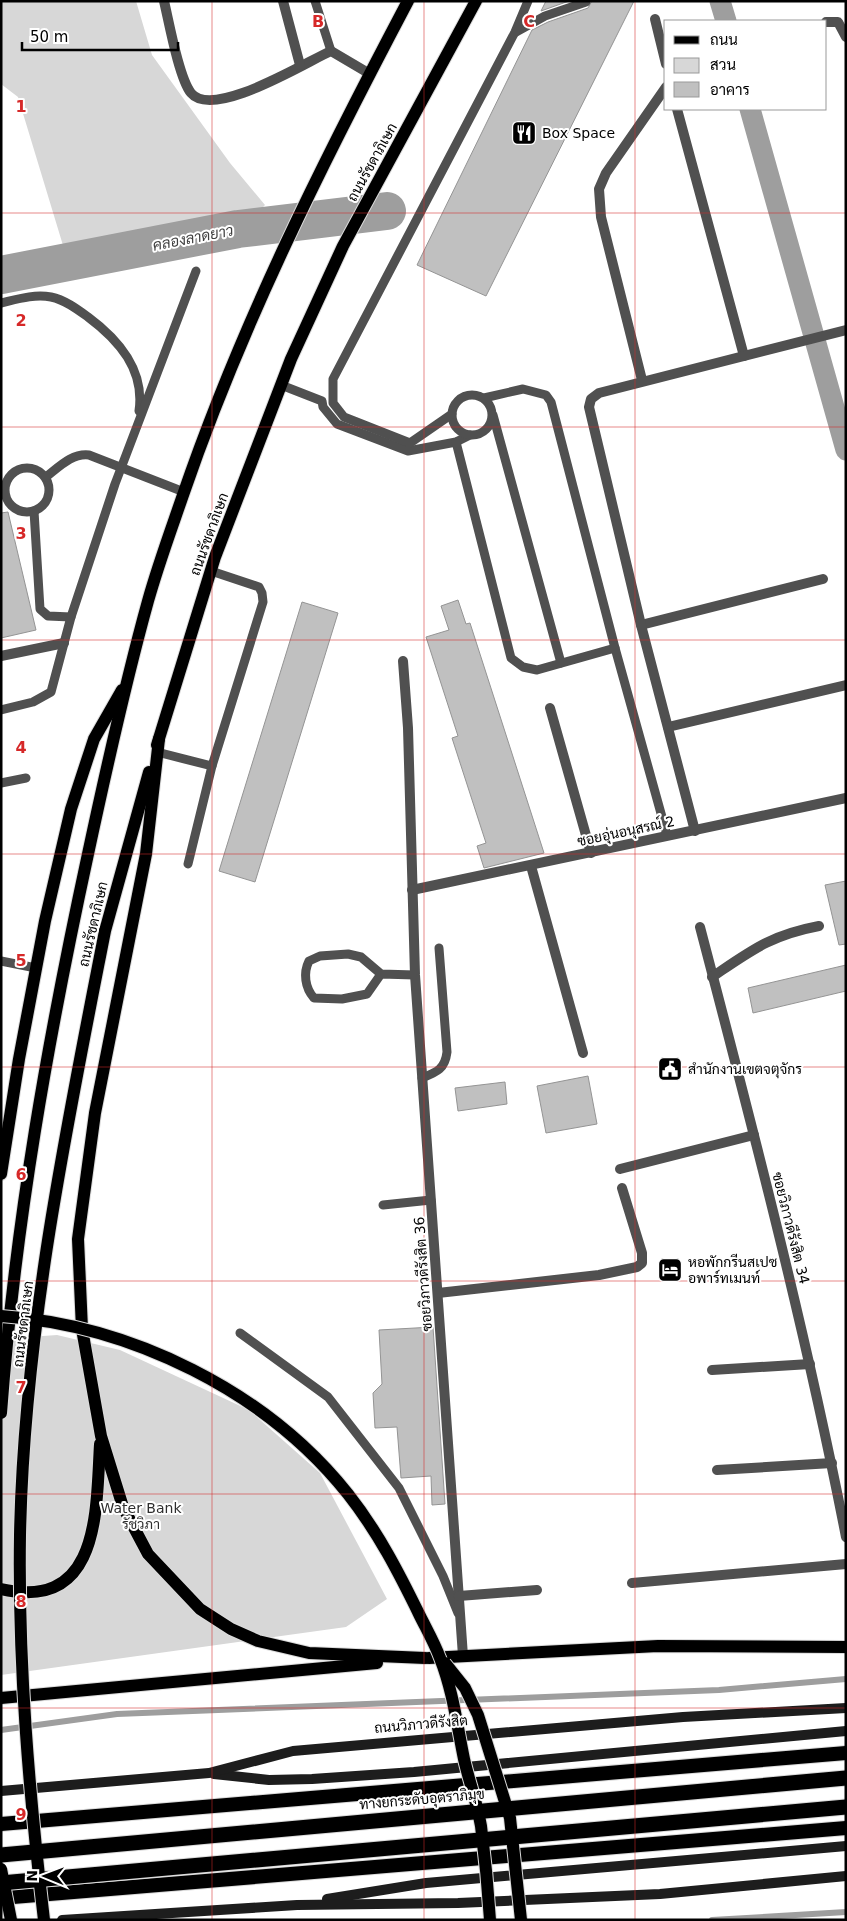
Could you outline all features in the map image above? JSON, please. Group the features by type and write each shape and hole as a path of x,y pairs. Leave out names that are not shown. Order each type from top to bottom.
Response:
{"highway":[{"path":"1,1824 846,1753"},
{"name":"ทางยกระดับอุตราภิมุข","path":"1,1855 846,1778"},
{"path":"1,1883 846,1807"},
{"path":"1,1898 846,1828"}],"main road":[{"name":"ถนนรัชดาภิเษก","path":"1,1413 14,1273 42,1085 74,918 148,598 184,492 248,324 313,185 408,1"},
{"name":"ถนนรัชดาภิเษก","path":"44,1920 28,1777 24,1689 20,1535 26,1432 35,1343 61,1169 105,931 159,739 210,571 281,385 319,296 349,235 476,1"},
{"path":"1,1174 19,1059 36,968 70,809 94,739 130,677"},
{"path":"159,739 146,854 95,1113 78,1239 82,1328 101,1436 123,1507 148,1554 200,1609 231,1629 258,1641 310,1653 426,1658"},
{"path":"1,1316 54,1322 101,1333 140,1347 186,1368 230,1391 274,1422 308,1450 347,1493 374,1529 395,1564 440,1658 454,1700 464,1758 480,1824 490,1920"},
{"path":"1,1589 39,1591 58,1585 75,1572 85,1557 94,1529 101,1436"},
{"path":"1,1698 426,1658 658,1646 846,1647"},
{"path":"440,1658 465,1688 478,1715 510,1818 521,1920"},
{"path":"1,1702 15,1697"},
{"name":"ถนนวิภาวดีรังสิต","path":"1,1791 208,1773 293,1751 683,1717 846,1708"},
{"path":"208,1773 269,1780 312,1779 658,1750 846,1731"},
{"path":"297,1905 426,1883 846,1846"},
{"path":"1,1868 11,1920"},
{"path":"62,1920 297,1905 458,1903 660,1894 846,1876"}],"street":[{"path":"164,1 190,92 197,98 205,101 254,90 300,65 331,51 370,74"},
{"path":"283,1 300,65"},
{"path":"655,20 664,56"},
{"path":"827,22 838,22 846,37"},
{"path":"642,380 601,217 599,189 606,173 664,90"},
{"path":"677,110 744,356"},
{"path":"695,831 640,625 589,407 591,399 599,393 642,380 846,330"},
{"path":"640,625 823,579"},
{"path":"1,656 64,643"},
{"name":"ซอยวิภาวดีรังสิต 36","path":"403,661 408,728 415,975 463,1656"},
{"path":"668,726 846,684"},
{"path":"550,708 591,853"},
{"name":"ซอยอุ่นอนุสรณ์ 2","path":"412,890 846,798"},
{"path":"531,866 583,1053"},
{"path":"712,976 773,938 791,931 819,926"},
{"name":"ซอยวิภาวดีรังสิต 34","path":"700,927 754,1135 810,1364 846,1537"},
{"path":"620,1169 754,1135"},
{"path":"438,1293 600,1275 637,1267 642,1263 642,1252 622,1188"},
{"path":"712,1370 810,1364"},
{"path":"717,1470 832,1463"},
{"path":"632,1583 846,1564"},
{"path":"459,1596 537,1590"}],"lane":[{"path":"315,1 331,51"},
{"path":"452,414 410,443 344,417 333,403 333,379 515,32 528,1"},
{"path":"515,32 545,16 586,2"},
{"path":"1,710 33,702 48,695 55,681 71,617 121,467 196,271"},
{"path":"1,303 32,296 54,297 78,309 106,331 119,344 136,374 140,395 137,426"},
{"path":"281,385 322,401 323,407 338,424 408,452 456,442 470,435 483,432 488,428 493,415"},
{"path":"470,435 457,429 452,414 455,404 465,396 471,394 484,398 523,389 546,395 551,402 615,648 667,835"},
{"path":"484,398 492,408 561,663"},
{"path":"456,442 511,658 530,670 615,648"},
{"path":"46,477 70,459 83,454 95,456 184,492"},
{"path":"22,468 33,468 46,477 50,490 45,504 34,512 22,512 13,507 5,493 6,482 12,473 22,468"},
{"path":"34,512 40,610 48,616 71,617"},
{"path":"188,864 212,766 263,602 259,587 210,571"},
{"path":"157,752 212,766"},
{"path":"1,783 26,778"},
{"path":"422,1078 442,1069 446,1063 448,1052 439,948"},
{"path":"381,974 367,994 342,999 314,998 305,980 306,968 310,961 320,956 348,954 361,956 381,974 415,975"},
{"path":"1,961 36,968"},
{"path":"383,1206 431,1200"},
{"path":"240,1333 328,1397 393,1480 443,1576 460,1618"}],"green space":[{"path":"1,1 136,1 152,55 230,163 265,205 253,217 65,252 18,97 1,84"},
{"name":"Water Bank รัชวิภา","path":"57,1335 120,1350 249,1410 320,1473 387,1599 346,1627 1,1675 1,1339"}],"building":[{"path":"546,1 569,1 541,11"},
{"name":"Box Space","path":"592,1 634,1 486,296 417,265 532,30 548,22 588,8"},
{"path":"8,512 36,630 1,638 1,513"},
{"path":"458,600 466,624 470,623 544,853 484,868 477,846 486,843 452,738 458,736 426,637 449,630 441,606"},
{"path":"302,602 338,613 255,882 219,871"},
{"path":"846,881 846,944 839,945 825,885"},
{"path":"846,965 846,991 753,1013 748,988"},
{"path":"588,1076 597,1124 546,1133 537,1086"},
{"path":"505,1082 507,1104 458,1111 455,1088"},
{"path":"433,1327 445,1504 432,1505 431,1476 401,1478 397,1427 375,1428 373,1393 382,1384 379,1330"}],"waterway":[{"path":"720,1 726,20"},
{"path":"750,110 846,450"},
{"name":"คลองลาดยาว","path":"1,275 238,229 387,211"},
{"path":"1,1730 117,1714 719,1690 846,1679"},
{"path":"712,1920 846,1912"}],"place":[{"name":"Box Space","path":"524,133"},
{"name":"สำนักงานเขตจตุจักร","path":"670,1069"},
{"name":"หอพักกรีนสเปซ อพาร์ทเมนท์","path":"670,1270"}]}
